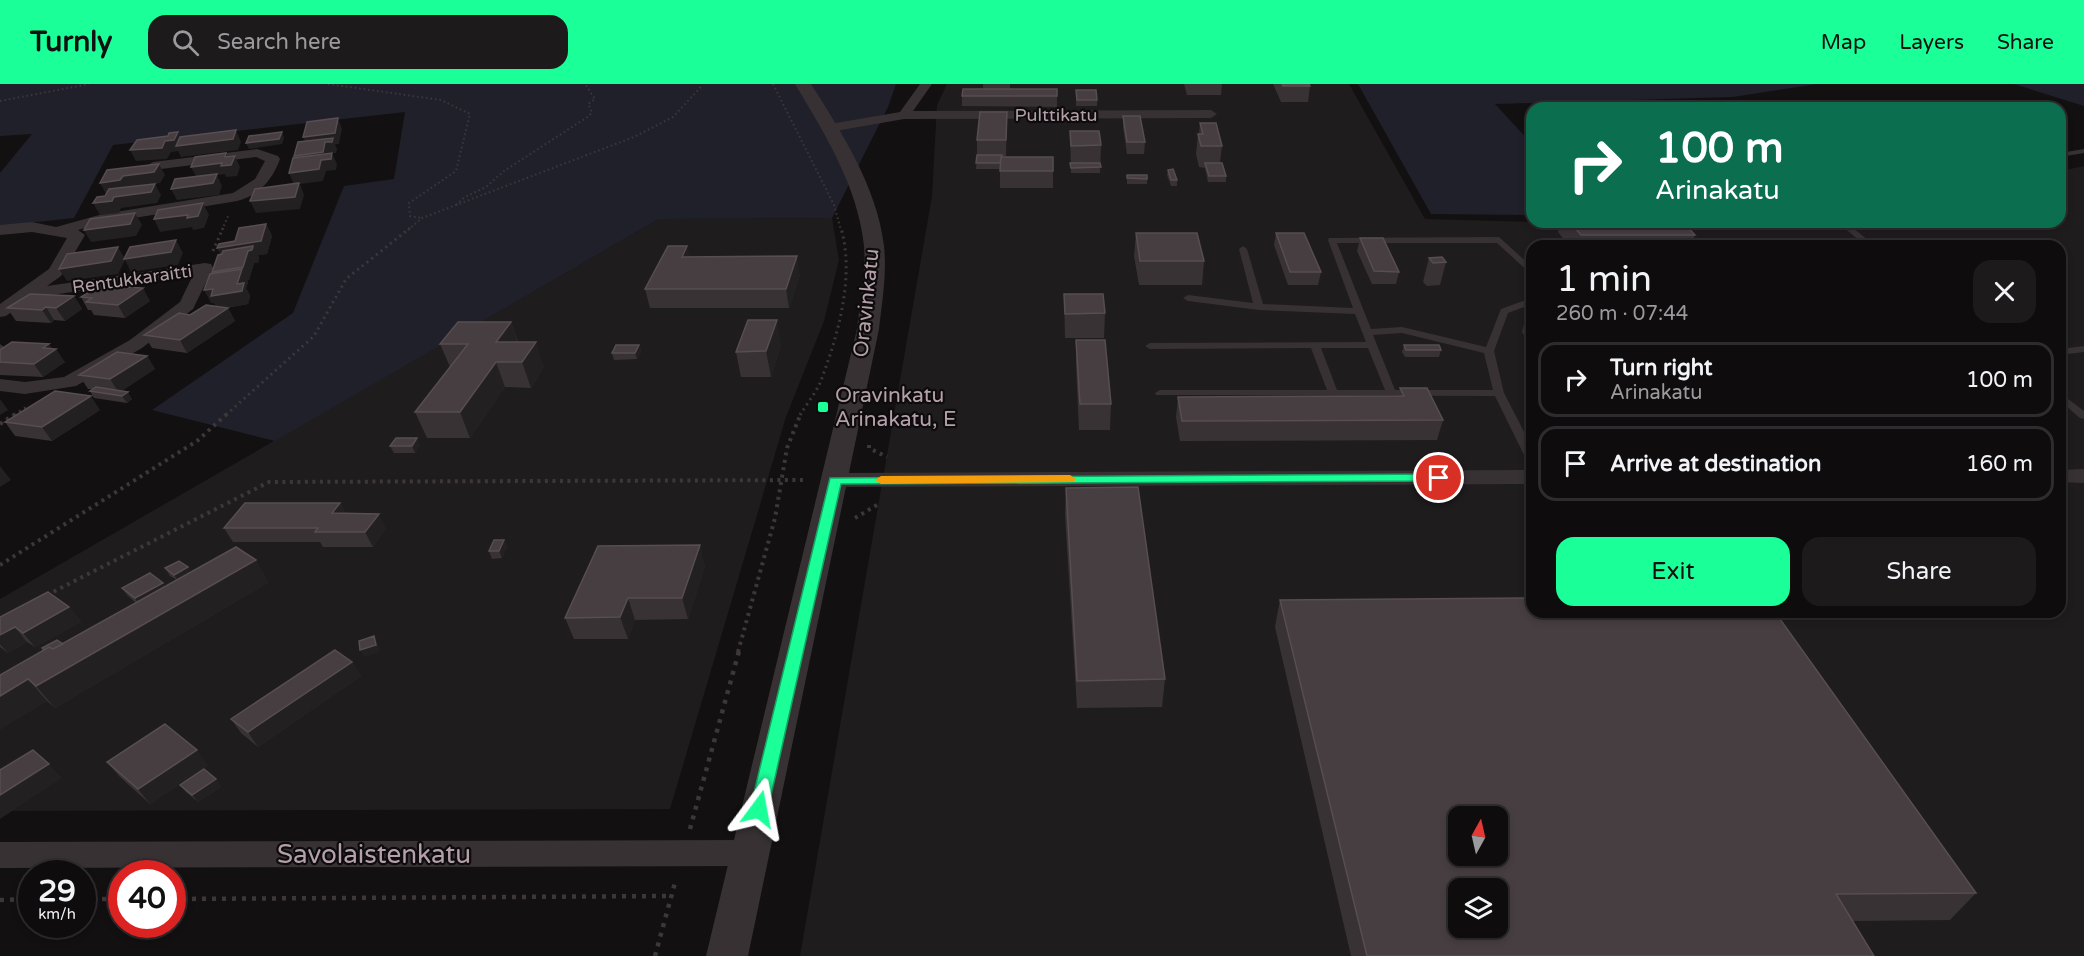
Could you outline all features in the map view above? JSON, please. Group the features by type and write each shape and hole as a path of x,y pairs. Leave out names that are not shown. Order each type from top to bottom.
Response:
{"street":[{"name":"Oravinkatu","path":"727,956 748,853 868,329 874,268 874,244 862,197 830,128 803,84"},
{"path":"904,115 926,84"},
{"name":"Pulttikatu","path":"830,128 904,115 1211,114"},
{"path":"58,231 103,219 237,197 254,188 269,174 273,159 257,153 153,166"},
{"path":"0,230 32,227 77,235 55,272 0,312"},
{"name":"Rentukkaraitti","path":"25,294 205,268"},
{"name":"Rentukkaraitti","path":"0,385 25,388 69,382 136,345 187,305 205,268"},
{"path":"2066,476 2084,476"},
{"path":"835,480 1526,477"},
{"name":"Savolaistenkatu","path":"0,855 748,853"}],"lane":[{"path":"2066,154 2084,151"},
{"path":"1848,228 1864,240"},
{"path":"1391,393 1332,240 1500,240 1526,266"},
{"path":"1243,249 1259,307"},
{"path":"1188,298 1259,307 1359,311"},
{"path":"1526,305 1504,311 1489,351 1498,393 1526,447"},
{"path":"1367,332 1402,330 1489,351"},
{"path":"1315,345 1333,393"},
{"path":"1150,346 1372,345"},
{"path":"2066,350 2084,349"},
{"path":"1160,393 1498,393"},
{"path":"2066,401 2084,416"}],"path":[{"path":"0,101 89,84"},
{"path":"328,84 441,100 470,114 456,171 409,203 410,216 422,218"},
{"path":"456,205 459,201 483,190 502,172 562,130 589,116 592,112 588,104 595,99 585,84"},
{"path":"0,565 197,441 314,336 346,279 422,218 634,137 673,117 700,88 700,84"},
{"path":"655,956 775,518 787,448 798,418 819,385 836,330 847,276 846,246 834,205 773,84"},
{"path":"205,268 237,197"},
{"path":"869,448 887,457"},
{"path":"41,598 269,482 835,480"},
{"path":"855,518 877,505"},
{"path":"186,898 672,896"},
{"path":"0,900 18,899"}],"shaded area":[{"path":"0,84 896,84 888,107 832,218 659,219 275,441 152,410 293,313 344,186 394,179 405,112 113,145 74,218 0,226 0,173 32,134 0,136"},
{"path":"947,84 1349,84 1425,219 1526,222 1526,228 2066,228 2066,170 2084,166 2084,956 800,956 932,196 937,105"},
{"path":"1358,84 1817,84 1733,97 1495,104 1526,138 1526,215 1431,214"},
{"path":"2014,84 2084,84 2084,106"},
{"path":"832,218 839,260 824,321 786,417 670,809 0,811 0,599 659,219"}],"building":[{"path":"1282,84 1309,84 1310,86 1283,86"},
{"path":"963,89 1057,89 1057,96 962,96"},
{"path":"1076,90 1096,90 1097,100 1077,100"},
{"path":"980,112 1007,112 1006,140 977,140"},
{"path":"1123,116 1140,116 1145,142 1127,142"},
{"path":"338,118 335,133 303,137 307,122"},
{"path":"1200,123 1216,123 1222,146 1201,146 1198,134 1203,134"},
{"path":"236,130 233,139 176,146 180,137"},
{"path":"1070,131 1099,131 1101,145 1071,146"},
{"path":"178,132 174,140 165,141 162,148 130,150 137,140 168,136 169,133"},
{"path":"282,132 279,139 246,143 249,136"},
{"path":"333,138 332,142 325,142 323,152 294,156 298,142"},
{"path":"226,153 225,157 235,156 231,165 221,166 222,163 191,167 195,157"},
{"path":"332,153 331,159 321,160 319,169 289,173 293,158"},
{"path":"977,155 1002,155 1000,163 976,163"},
{"path":"1001,157 1053,157 1053,171 1000,171"},
{"path":"1070,163 1100,163 1101,167 1071,168"},
{"path":"1205,163 1222,163 1226,176 1209,176"},
{"path":"159,164 154,172 123,176 120,180 100,183 107,170"},
{"path":"1173,169 1177,180 1171,180 1168,170"},
{"path":"217,174 213,183 171,189 175,179"},
{"path":"1127,175 1147,175 1147,179 1127,178"},
{"path":"299,183 295,197 250,201 255,189"},
{"path":"155,184 151,192 114,197 112,201 93,203 97,197 105,196 109,189"},
{"path":"203,203 198,216 154,219 158,210"},
{"path":"135,213 130,224 84,230 90,219"},
{"path":"266,224 261,241 217,248 219,244 235,241 239,228"},
{"path":"1575,228 1689,228 1695,235 1581,235"},
{"path":"1136,233 1197,233 1204,261 1140,261"},
{"path":"1276,233 1304,233 1321,272 1290,272"},
{"path":"1360,238 1383,238 1399,272 1374,271"},
{"path":"176,240 171,252 124,259 130,247"},
{"path":"253,246 252,250 248,251 243,267 212,272 218,255 223,251"},
{"path":"668,246 687,246 682,257 797,256 786,289 645,289"},
{"path":"118,247 111,261 59,269 67,254"},
{"path":"1442,257 1446,262 1433,263 1429,258"},
{"path":"242,269 237,284 244,283 242,291 211,296 213,289 204,290 210,274"},
{"path":"101,285 143,288 118,305 86,302 92,298 81,297"},
{"path":"30,294 74,296 56,308 46,307 42,310 7,308"},
{"path":"1064,294 1103,294 1105,313 1065,314"},
{"path":"206,305 228,308 180,340 144,335 179,313 190,315"},
{"path":"748,320 777,320 766,351 736,352"},
{"path":"458,322 511,322 496,342 536,342 522,362 496,362 460,412 415,412 468,344 440,344"},
{"path":"1076,340 1105,340 1111,404 1080,404"},
{"path":"12,342 49,344 43,348 56,349 34,364 0,362 0,350"},
{"path":"616,345 639,345 635,353 612,353"},
{"path":"1404,345 1439,345 1441,350 1406,350"},
{"path":"117,352 147,356 110,379 79,375"},
{"path":"96,387 128,392 122,396 90,391"},
{"path":"1400,388 1427,388 1443,420 1182,421 1178,397 1404,396"},
{"path":"55,391 91,396 42,427 5,422"},
{"path":"396,438 417,438 412,446 390,446"},
{"path":"1138,487 1165,679 1077,681 1066,488"},
{"path":"245,503 340,503 332,513 379,514 365,532 315,532 318,528 224,528"},
{"path":"494,540 504,540 499,551 489,551"},
{"path":"700,545 682,598 628,598 620,617 565,618 598,546"},
{"path":"236,547 256,560 36,686 28,679 0,696 0,675 49,647 53,649"},
{"path":"179,561 188,567 174,575 165,568"},
{"path":"150,573 163,583 135,598 122,588"},
{"path":"48,592 69,607 23,633 15,627 0,635 0,617"},
{"path":"1526,598 1526,618 1779,618 1976,893 1836,894 1874,956 1367,956 1280,600"},
{"path":"374,636 376,645 360,650 359,641"},
{"path":"57,640 63,644 53,649 49,647 44,650 42,648"},
{"path":"335,650 352,662 248,732 231,719"},
{"path":"165,724 197,750 138,789 107,762"},
{"path":"33,750 49,764 0,795 0,770"},
{"path":"204,769 216,779 192,795 180,785"}],"slow traffic":[{"path":"881,480 1070,479"}],"place":[{"name":"Oravinkatu Arinakatu, E","path":"823,407"}],"route":[{"path":"759,809 835,480 1439,478"}]}
